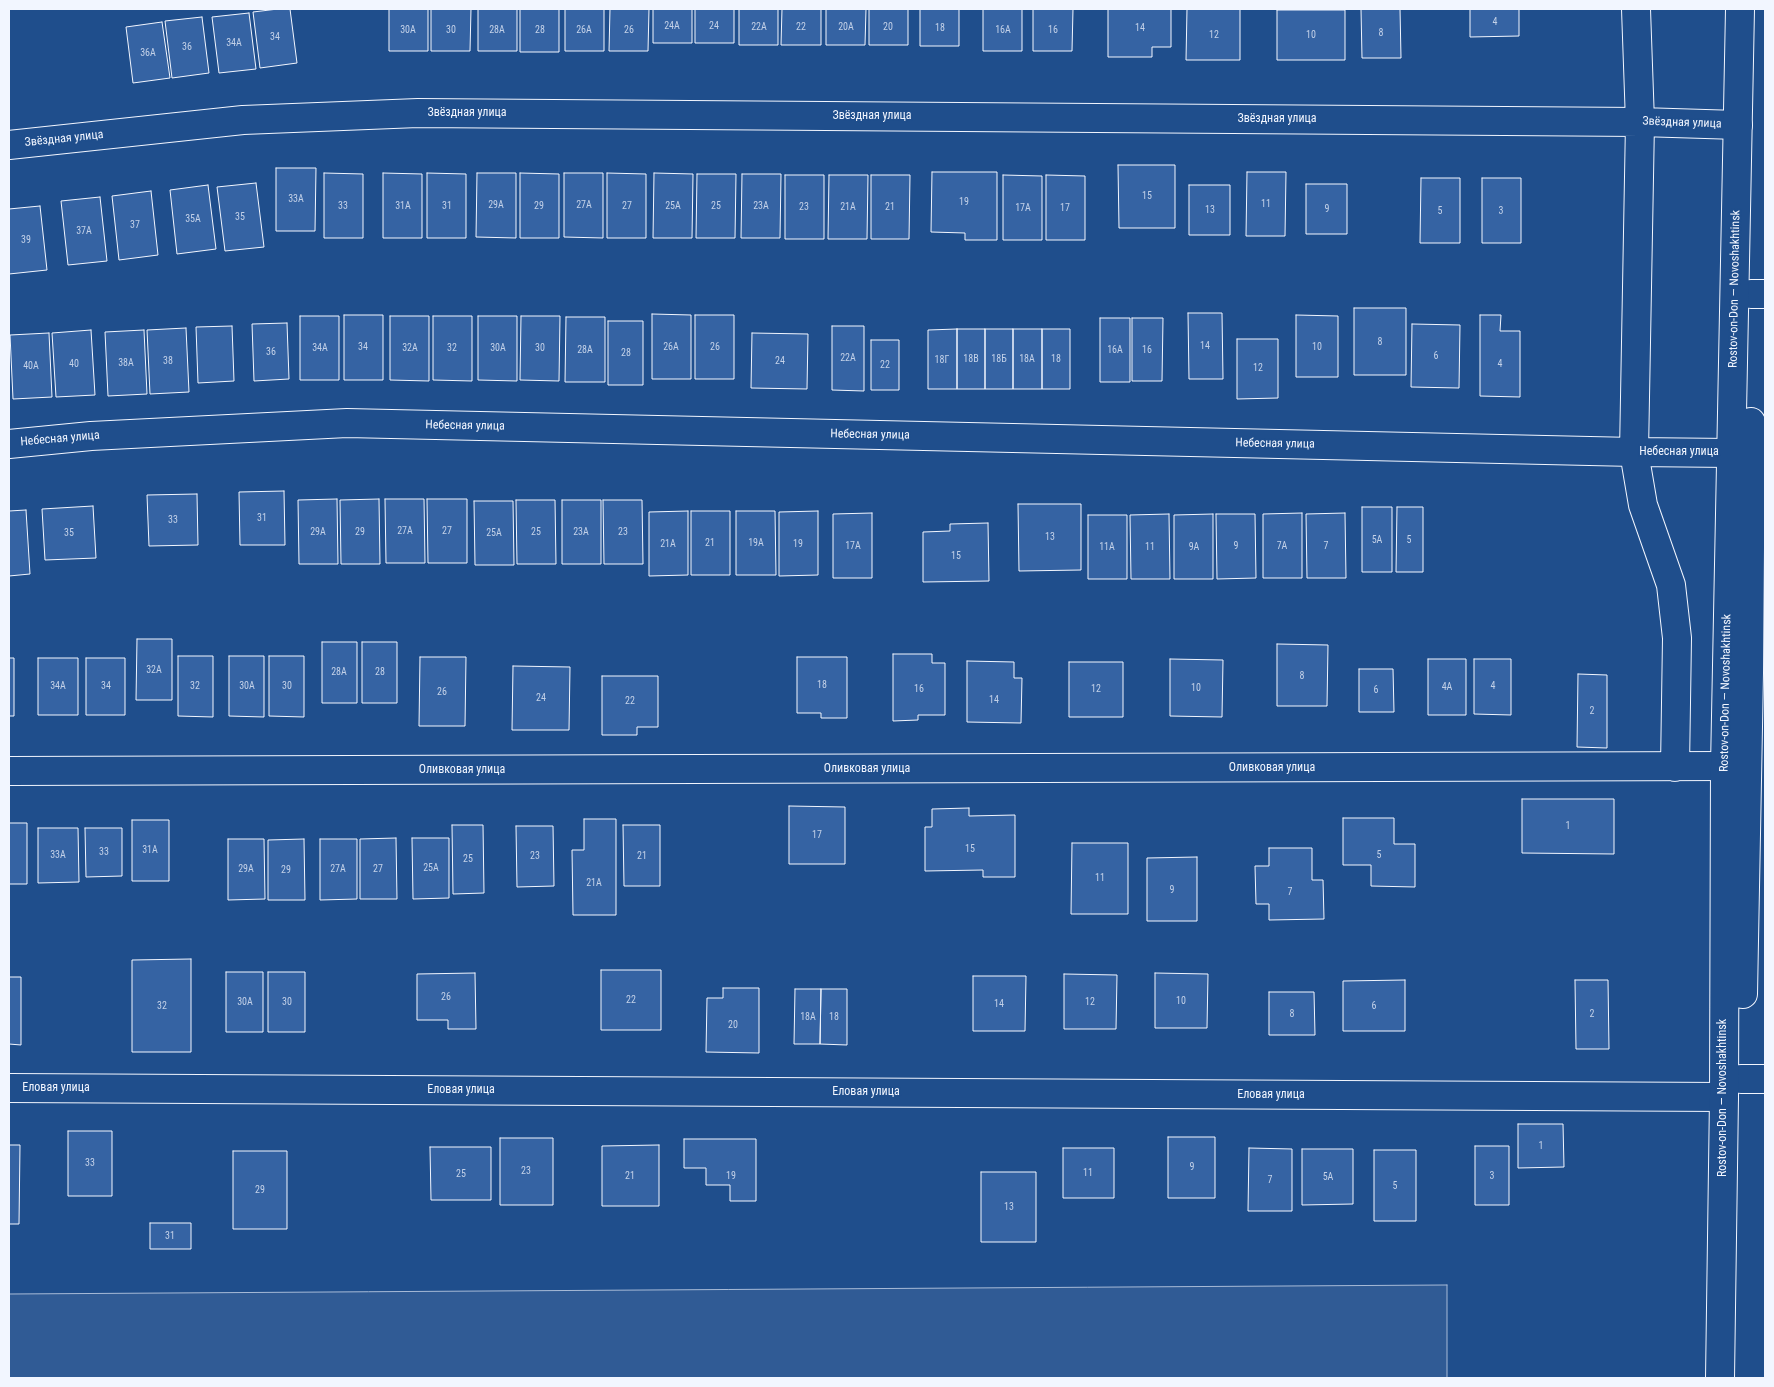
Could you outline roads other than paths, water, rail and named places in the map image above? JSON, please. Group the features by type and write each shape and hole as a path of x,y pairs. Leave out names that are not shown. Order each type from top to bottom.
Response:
{"street":[{"path":"1636,9 1640,122 1634,452 1643,505 1671,585 1677,638 1675,767"},
{"name":"Rostov-on-Don — Novoshakhtinsk","path":"1720,1378 1743,1085 1725,766 1740,9"},
{"name":"Rostov-on-Don — Novoshakhtinsk","path":"1737,1378 1743,1085 1757,673 1758,9"},
{"name":"Звёздная улица","path":"9,145 243,120 418,113 1640,122 1738,125"},
{"name":"Небесная улица","path":"9,444 91,436 347,423 1731,453"},
{"name":"Оливковая улица","path":"9,770 1725,766"},
{"name":"Еловая улица","path":"9,1088 1743,1085"}]}
